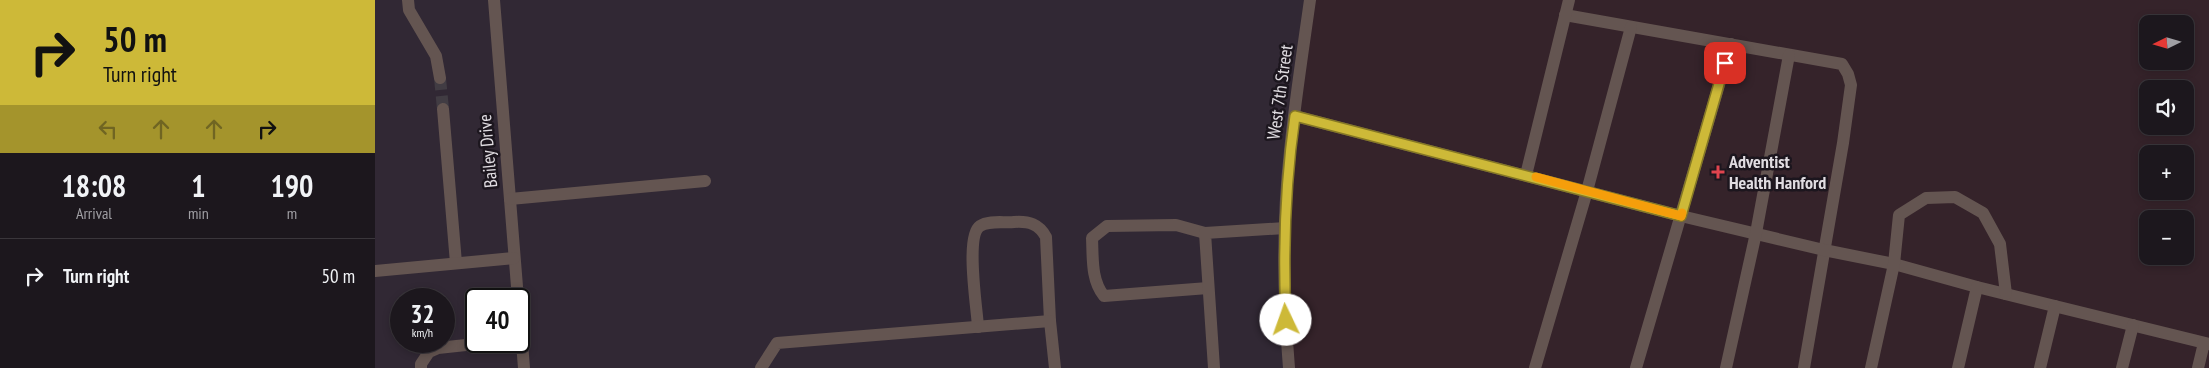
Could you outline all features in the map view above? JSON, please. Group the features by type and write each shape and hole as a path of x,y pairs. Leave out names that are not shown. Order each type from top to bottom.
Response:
{"street":[{"path":"408,0 409,10 435,56 440,78"},
{"name":"Bailey Drive","path":"494,0 517,288"},
{"name":"West 7th Street","path":"1289,368 1284,282 1285,228 1290,152 1310,0"},
{"path":"1526,175 1569,0"},
{"path":"1565,15 1842,64 1848,74 1851,86 1804,368"},
{"path":"1535,368 1587,191 1631,27"},
{"path":"1636,368 1731,44"},
{"path":"1726,368 1756,233 1789,55"},
{"path":"443,109 456,263"},
{"path":"1295,116 1681,216 1824,250 1893,264 1977,287 2207,344 2198,368"},
{"path":"510,199 705,181"},
{"path":"1871,368 1893,264 1899,215 1926,198 1955,197 1983,213 2000,244 2006,294"},
{"path":"978,327 972,248 974,234 978,227 985,224 1032,223 1042,230 1046,237 1050,321 1055,368"},
{"path":"1208,288 1104,296 1097,288 1094,274 1092,238 1107,226 1176,225 1205,233 1285,228"},
{"path":"1205,233 1214,368"},
{"path":"375,271 514,258"},
{"path":"1958,368 1977,287"},
{"path":"2040,368 2055,306"},
{"path":"761,368 777,343 1050,321"},
{"path":"2122,368 2133,325"},
{"path":"421,368 421,364 429,352 438,348 465,345"},
{"path":"522,353 525,368"}],"shaded area":[{"path":"375,0 1659,0 1832,368 375,368"},
{"name":"Adventist Health Hanford","path":"1310,0 2209,0 2209,368 1289,368 1285,228"}],"tunnel":[{"path":"440,78 443,109"}],"slow traffic":[{"path":"1536,177 1681,216 1682,213"}],"place":[{"name":"Adventist Health Hanford","path":"1718,172"}],"route":[{"path":"1286,320 1284,282 1285,228 1290,152 1295,116 1681,216 1725,63"}]}
